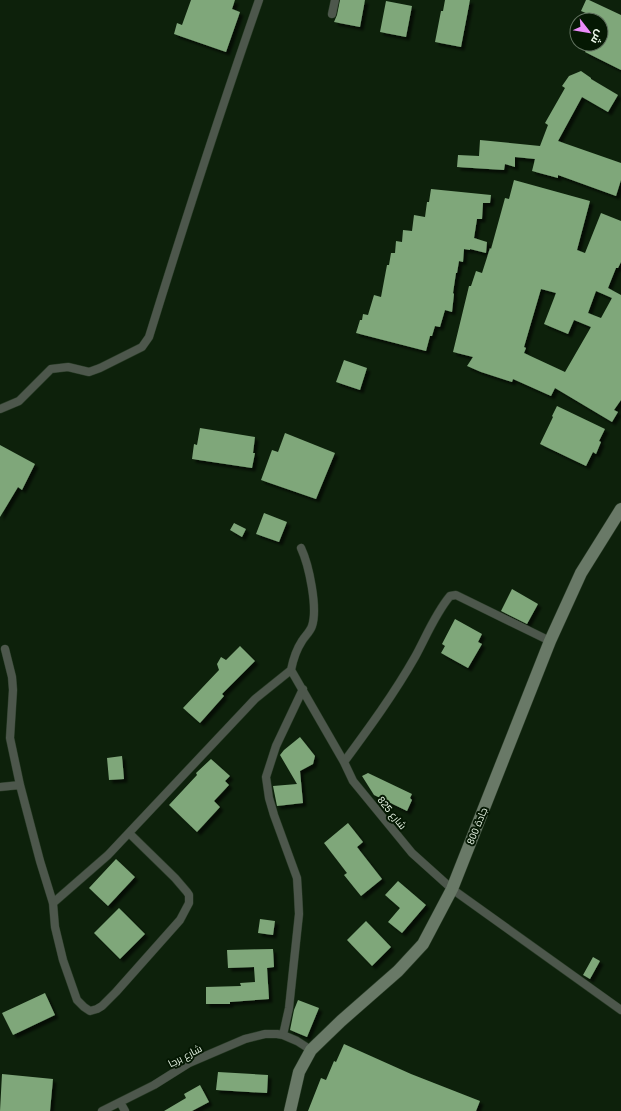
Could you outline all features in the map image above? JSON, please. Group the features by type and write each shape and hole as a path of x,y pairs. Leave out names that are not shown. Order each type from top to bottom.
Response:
{"main road":[{"name":"جادة 800","path":"290,1111 299,1072 311,1050 341,1021 398,971 423,944 452,889 550,641 581,573 621,509"}],"street":[{"path":"0,409 19,401 52,369 68,367 89,372 142,347 146,343 170,273 218,118 259,0"},
{"path":"332,14 335,0"},
{"path":"53,903 108,855 255,698 291,670 294,657 301,642 310,629 314,606 307,564 301,548"},
{"path":"344,762 381,711 414,658 435,618 453,594 550,641"},
{"path":"5,649 12,677 13,690 10,738 20,785 40,861 53,903 58,944 73,992 77,1000 91,1011 97,1009 116,992 167,936 180,920 189,903 189,895 175,878 129,833"},
{"name":"شارع 825","path":"291,670 354,781 412,853 452,889 621,1010"},
{"path":"303,689 276,746 266,777 269,798 274,816 297,878 299,914 290,1008 283,1035 297,1040 311,1050"},
{"path":"0,787 20,785"},
{"name":"شارع برجا","path":"102,1111 154,1085 189,1063 245,1039 265,1034 283,1035"},
{"path":"120,1102 125,1111"}],"building":[{"path":"191,0 235,0 232,9 240,12 226,52 174,34 177,23 182,25"},
{"path":"340,0 365,0 360,27 334,22"},
{"path":"445,0 470,0 461,47 435,42 441,11 443,11"},
{"path":"586,0 589,0 621,15 621,70 585,52 609,52 609,12 581,11"},
{"path":"386,1 412,6 406,37 380,32"},
{"path":"581,71 591,79 618,95 608,112 582,97 558,141 621,163 621,180 616,196 558,175 558,178 532,171 535,159 515,157 515,167 505,164 504,170 457,167 458,155 479,156 480,140 540,146 548,125 545,123 565,88 562,86 569,76"},
{"path":"514,180 590,201 577,250 585,253 601,213 621,221 621,262 618,268 616,268 608,288 621,295 621,400 614,410 618,412 612,422 555,388 551,396 513,379 512,382 481,372 467,366 473,357 453,352 469,286 471,286 476,271 482,273 490,248 491,249 505,198 509,199","holes":["541,289 556,293 544,324 568,334 574,320 591,327 565,372 524,353 526,348 524,347","596,291 612,298 601,318 588,313"]},
{"path":"431,189 491,195 490,203 483,203 482,219 477,219 474,238 487,242 486,253 464,249 463,262 459,261 456,273 452,312 445,310 440,327 435,326 432,336 430,336 426,351 356,333 363,314 368,315 374,295 381,297 387,265 389,265 391,253 395,253 396,241 402,242 403,230 412,231 414,215 425,217"},
{"path":"344,360 367,368 360,390 336,382"},
{"path":"557,406 605,429 599,441 601,442 596,454 593,452 586,466 540,444"},
{"path":"200,428 255,437 253,453 255,453 252,468 192,459 194,444 197,445"},
{"path":"285,433 335,453 316,499 261,480 272,450 278,452"},
{"path":"0,445 35,464 22,490 18,487 0,517"},
{"path":"264,513 287,522 279,542 256,534"},
{"path":"234,523 246,529 242,537 230,530"},
{"path":"512,589 538,604 527,624 501,611"},
{"path":"455,619 482,634 478,642 482,644 468,668 441,653 445,646 442,644"},
{"path":"240,646 255,661 222,694 224,696 200,723 183,708 219,670 217,664 221,657 226,660"},
{"path":"300,737 315,756 313,764 300,771 303,803 277,806 273,786 297,784 280,755"},
{"path":"122,756 124,779 109,780 107,758"},
{"path":"211,759 230,776 225,781 229,785 214,801 220,807 197,832 169,805 197,775 196,773"},
{"path":"368,773 412,794 410,798 412,800 407,811 374,795 362,776"},
{"path":"348,823 363,842 357,847 382,879 361,896 344,875 347,873 324,843"},
{"path":"116,859 135,877 108,906 89,888"},
{"path":"398,881 426,905 402,933 388,922 400,908 385,895"},
{"path":"119,908 145,934 120,959 94,933"},
{"path":"260,919 275,921 273,935 258,933"},
{"path":"366,921 391,947 372,966 347,940"},
{"path":"273,949 274,967 267,968 269,999 230,1002 230,1004 206,1004 206,987 241,986 240,983 255,982 254,967 228,968 227,950"},
{"path":"593,957 600,961 590,979 583,975"},
{"path":"45,993 55,1015 13,1035 2,1013"},
{"path":"298,1000 319,1008 307,1037 290,1030 294,1010"},
{"path":"344,1044 411,1074 480,1101 476,1111 308,1111 321,1078 326,1080 334,1061 336,1062"},
{"path":"218,1072 268,1075 267,1093 216,1090"},
{"path":"2,1074 53,1079 50,1111 0,1111"},
{"path":"200,1085 209,1102 192,1111 164,1111 186,1098 184,1094"}]}
